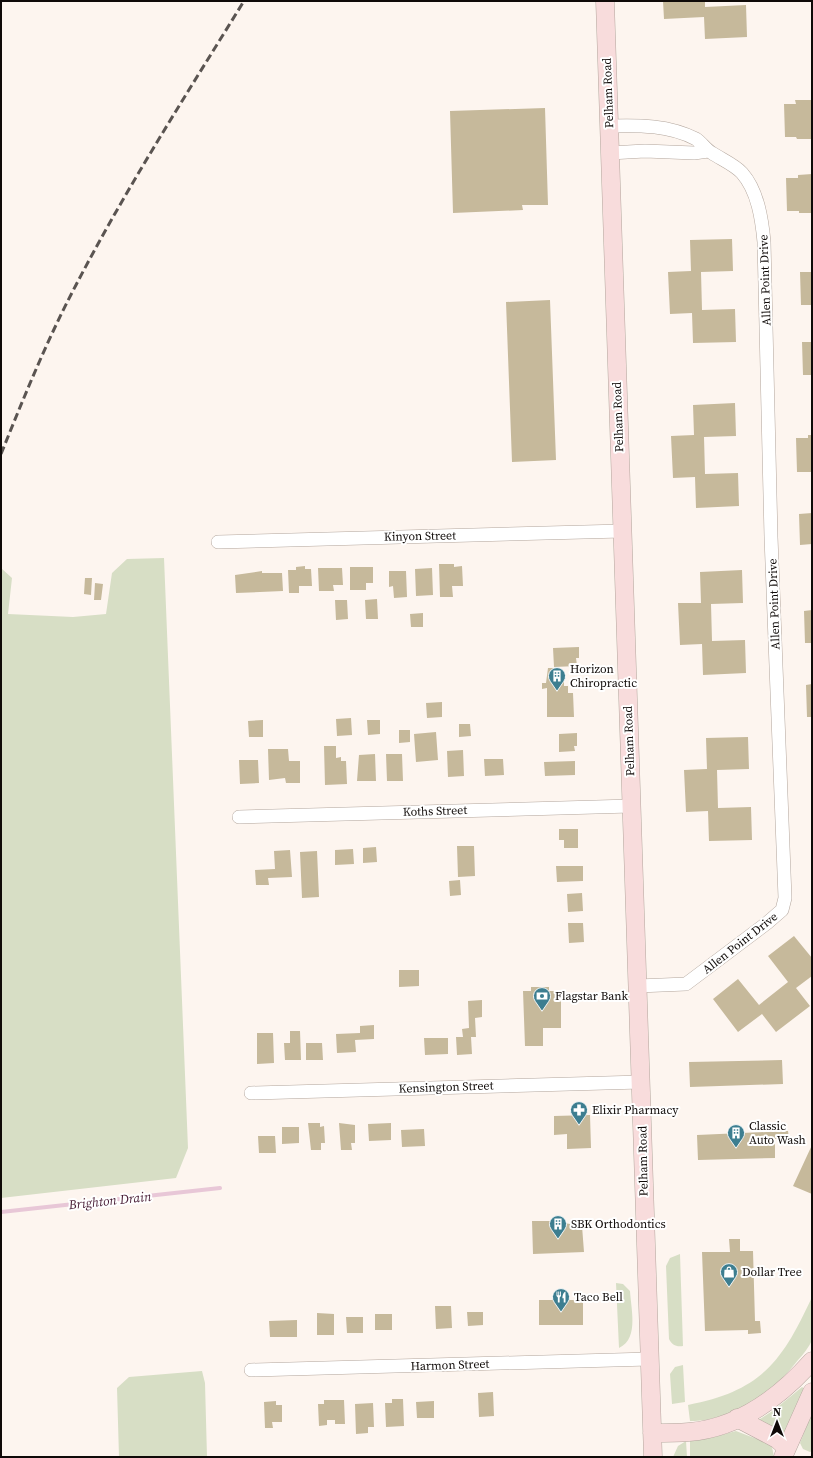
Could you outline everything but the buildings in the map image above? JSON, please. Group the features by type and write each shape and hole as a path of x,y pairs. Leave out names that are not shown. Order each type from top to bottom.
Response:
{"main road":[{"name":"Pelham Road","path":"605,1 653,1457"},
{"path":"652,1433 690,1432 725,1424 763,1405 794,1382 812,1361"},
{"path":"785,1453 812,1392"},
{"path":"737,1418 777,1439 785,1453"}],"street":[{"name":"Allen Point Drive","path":"609,126 662,128 697,140 708,151 742,173 756,198 763,232 771,536 785,898 782,910 686,984 638,986"},
{"path":"610,153 645,151 694,153 708,151"},
{"name":"Kinyon Street","path":"218,542 622,531"},
{"name":"Koths Street","path":"239,817 631,806"},
{"name":"Kensington Street","path":"251,1093 641,1082"},
{"name":"Harmon Street","path":"251,1370 649,1358"}],"green space":[{"path":"164,558 188,1148 176,1178 1,1198 1,568 12,578 8,614 73,617 106,614 112,573 127,559"},
{"path":"680,1254 683,1346 676,1346 671,1343 669,1339 666,1266 670,1258"},
{"path":"616,1283 623,1284 630,1291 632,1315 632,1331 625,1344 619,1348"},
{"path":"812,1297 812,1340 804,1353 788,1372 764,1394 736,1410 706,1420 690,1421 688,1405 713,1399 734,1391 751,1382 766,1370 779,1356 790,1339"},
{"path":"683,1365 685,1402 672,1404 670,1374 675,1367"},
{"path":"202,1371 205,1383 207,1457 119,1457 117,1388 129,1377"},
{"path":"802,1387 805,1389 784,1434 760,1422 760,1419 774,1410"},
{"path":"812,1413 812,1451 810,1452 803,1449 800,1443"},
{"path":"736,1431 767,1443 772,1447 774,1457 690,1457 690,1440 710,1438"},
{"path":"686,1441 687,1457 673,1457 678,1446"}],"waterway":[{"name":"Brighton Drain","path":"1,1212 220,1188"}],"railway":[{"path":"1,454 27,390 65,306 95,249 157,142 244,1"}],"place":[{"name":"Horizon Chiropractic","path":"557,691"},
{"name":"Flagstar Bank","path":"542,1011"},
{"name":"Elixir Pharmacy","path":"579,1125"},
{"name":"Classic Auto Wash","path":"736,1148"},
{"name":"SBK Orthodontics","path":"558,1239"},
{"name":"Dollar Tree","path":"729,1287"},
{"name":"Taco Bell","path":"561,1312"}]}
